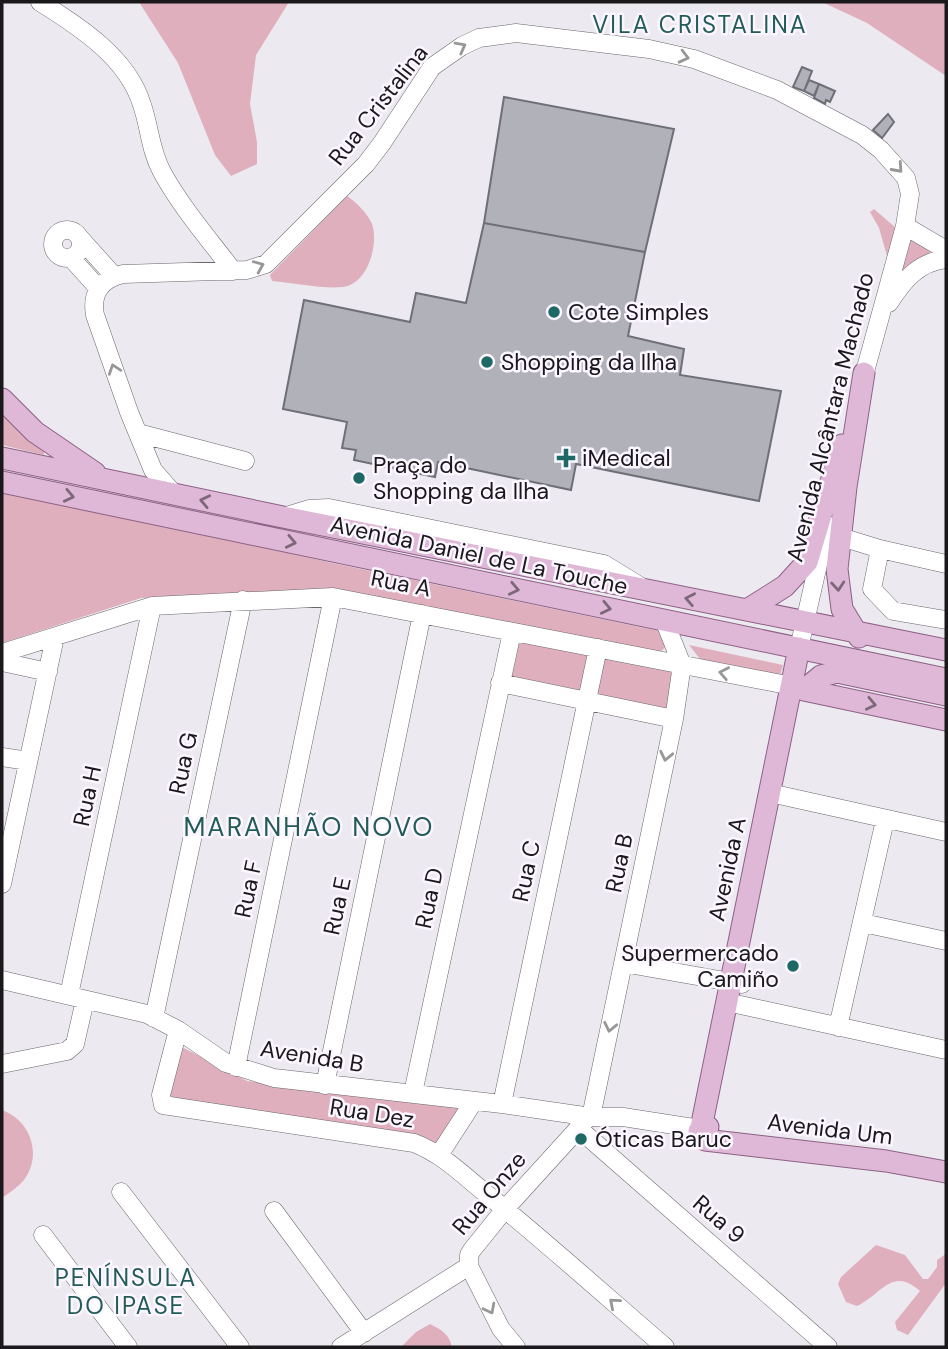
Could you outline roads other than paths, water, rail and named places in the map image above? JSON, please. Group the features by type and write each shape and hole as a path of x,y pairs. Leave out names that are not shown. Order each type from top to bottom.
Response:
{"main road":[{"path":"864,373 841,537 838,586 842,609 854,631 891,667"},
{"path":"747,610 785,586 807,562 864,373"},
{"path":"2,399 35,432 106,480"},
{"name":"Avenida Daniel de La Touche","path":"2,458 946,650"},
{"name":"Avenida Daniel de La Touche","path":"2,482 946,679"},
{"path":"799,648 847,673"},
{"name":"Avenida A","path":"706,1133 798,688 799,648"},
{"path":"798,688 825,674 837,672 946,695"},
{"name":"Rua A","path":"798,688 946,720"},
{"name":"Avenida Um","path":"706,1133 886,1153 946,1165"},
{"name":"Avenida Um","path":"706,1133 946,1172"}],"street":[{"path":"40,2 82,30 127,74 141,100 152,150 163,173 233,271"},
{"name":"Rua Cristalina","path":"114,276 139,272 247,271 267,264 351,180 382,144 432,67 445,56 479,38 516,33 660,51 722,69 776,90 851,128 881,150 900,169 910,190 905,226"},
{"path":"905,226 946,250"},
{"name":"Avenida Alcântara Machado","path":"805,621 864,373 905,226"},
{"path":"98,288 77,263 57,255 53,241 58,233 72,231 114,276 98,288 94,299 95,315 153,470 174,494"},
{"path":"77,263 79,237"},
{"path":"877,325 894,295 910,275 930,262 946,259"},
{"path":"138,433 246,461"},
{"path":"841,537 946,564"},
{"path":"880,549 872,589 874,594 893,611 946,620"},
{"name":"Rua A","path":"2,653 152,606 333,597 798,688"},
{"name":"Rua F","path":"236,1068 333,597"},
{"name":"Rua G","path":"154,1018 243,600"},
{"name":"Rua H","path":"2,1064 72,1048 77,998 152,606"},
{"name":"Rua E","path":"325,1085 422,614"},
{"path":"664,620 682,665"},
{"name":"Avenida A","path":"799,648 805,621"},
{"name":"Rua D","path":"413,1093 512,632"},
{"path":"2,884 5,853 55,637"},
{"name":"Rua C","path":"502,1104 598,648"},
{"path":"2,662 48,672"},
{"name":"Rua B","path":"584,1122 623,963 674,719 682,665"},
{"path":"500,683 674,719"},
{"path":"2,757 28,761"},
{"path":"776,794 946,832"},
{"path":"838,1027 885,820"},
{"path":"863,923 946,941"},
{"path":"623,963 734,993 838,1027 946,1050"},
{"name":"Avenida B","path":"2,980 154,1018 178,1030 214,1057 236,1068 274,1078 502,1104 584,1122 623,1117 706,1133"},
{"name":"Rua Dez","path":"178,1030 160,1101 167,1107 414,1143 439,1155 665,1347"},
{"path":"439,1155 474,1101"},
{"name":"Rua Onze","path":"516,1347 500,1329 468,1260 472,1250 505,1209 584,1122"},
{"name":"Rua 9","path":"584,1122 828,1347"},
{"path":"121,1192 240,1347"},
{"path":"274,1211 364,1333"},
{"path":"43,1235 128,1347"},
{"path":"341,1347 469,1266"}],"place":[{"name":"Cote Simples","path":"554,312"},
{"name":"Shopping da Ilha","path":"487,362"},
{"name":"iMedical","path":"566,458"},
{"name":"Praça do Shopping da Ilha","path":"359,478"},
{"name":"Supermercado Camiño","path":"793,966"},
{"name":"Óticas Baruc","path":"581,1139"}],"district":[{"name":"VILA CRISTALINA","path":"700,24"},
{"name":"MARANHÃO NOVO","path":"309,827"},
{"name":"PENÍNSULA DO IPASE","path":"126,1291"}]}
